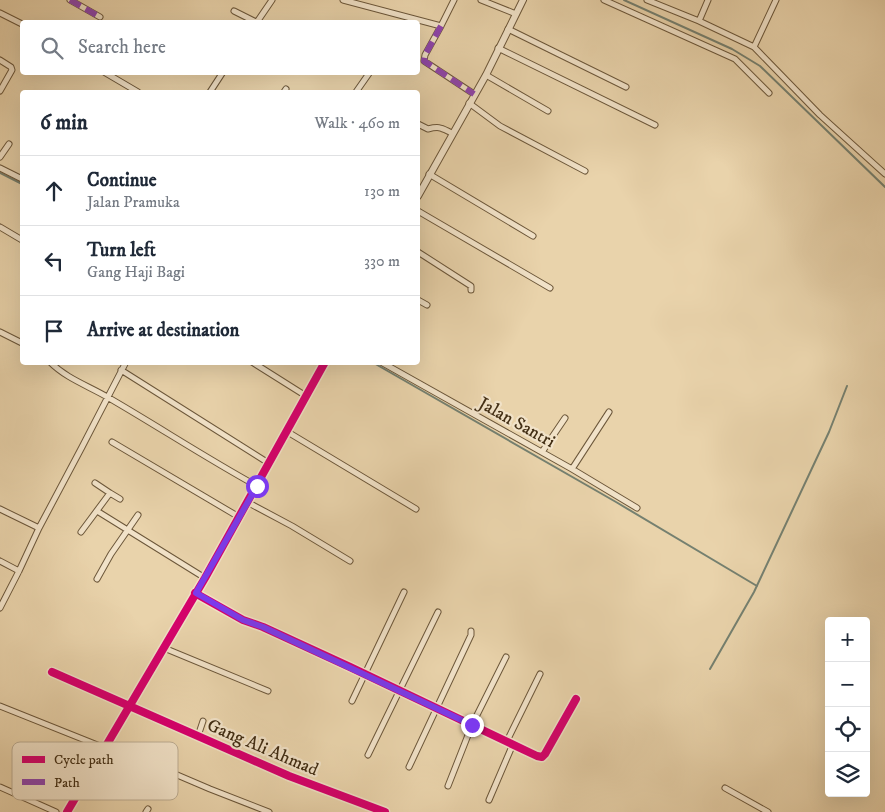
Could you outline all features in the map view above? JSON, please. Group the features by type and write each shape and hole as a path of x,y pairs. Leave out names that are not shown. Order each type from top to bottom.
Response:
{"street":[{"path":"70,0 100,17"},
{"path":"258,20 272,0"},
{"path":"343,0 417,20"},
{"path":"454,0 425,55 424,62 474,94"},
{"path":"481,0 516,14"},
{"path":"420,192 486,74 523,0"},
{"path":"604,0 735,59 769,93"},
{"path":"647,0 699,21 754,47 820,115 885,174"},
{"path":"699,21 708,0"},
{"path":"754,47 776,0"},
{"path":"234,11 253,20"},
{"path":"0,13 20,23"},
{"path":"420,21 441,26"},
{"path":"508,29 626,87"},
{"path":"498,48 655,125"},
{"path":"0,60 11,67 12,70 0,91"},
{"path":"486,74 548,111"},
{"path":"108,75 135,90"},
{"path":"211,90 222,75"},
{"path":"357,90 368,75"},
{"path":"469,104 483,112 492,121 585,171"},
{"path":"420,125 428,129 435,126 440,127 452,133"},
{"path":"0,158 9,144"},
{"path":"0,168 20,179"},
{"path":"429,174 533,236"},
{"path":"420,212 550,288"},
{"path":"0,227 20,239"},
{"path":"420,252 470,284 471,290"},
{"path":"420,301 427,305"},
{"path":"0,332 20,342"},
{"path":"54,365 64,374 108,397 209,460 257,486"},
{"path":"0,608 38,528 124,365"},
{"path":"257,365 306,396"},
{"path":"109,742 270,464 286,431 323,365"},
{"name":"Jalan Santri","path":"387,365 572,469 637,508"},
{"path":"121,370 270,464"},
{"path":"572,469 609,412"},
{"path":"542,452 565,418"},
{"path":"286,431 416,509"},
{"path":"112,442 239,517"},
{"path":"95,483 120,499"},
{"path":"82,532 110,493"},
{"path":"248,502 350,560"},
{"path":"0,509 38,528"},
{"path":"96,511 205,578"},
{"path":"97,579 111,554 138,515"},
{"path":"0,561 19,571"},
{"path":"352,701 404,592"},
{"path":"196,593 243,620 263,627 537,756 542,757 545,754 576,699"},
{"path":"368,755 438,612"},
{"path":"409,767 471,635 471,631"},
{"path":"164,648 268,690"},
{"path":"448,786 472,725 506,657"},
{"name":"Gang Ali Ahmad","path":"52,672 290,776 385,812"},
{"path":"489,800 510,742 540,674"},
{"path":"0,706 93,742"},
{"path":"198,736 203,721"},
{"path":"178,776 270,812"},
{"path":"0,787 12,792"},
{"path":"725,788 768,812"},
{"path":"29,800 56,812"},
{"path":"67,812 74,800"}],"waterway":[{"path":"624,0 732,49 760,66 885,187"},
{"path":"0,173 20,183"},
{"path":"377,365 616,502 757,586"},
{"path":"710,669 754,592 829,432 847,386"}],"marked path":[{"path":"70,0 100,17"},
{"path":"441,26 425,55 424,61 474,94"}],"cycle path":[{"path":"108,742 205,578 323,365"},
{"path":"195,593 243,620 263,627 350,667 537,756 542,757 545,754 576,699"},
{"path":"52,672 289,776 385,812"},
{"path":"67,812 74,800"}],"route":[{"path":"257,486 196,593 243,620 285,637 472,725"}]}
